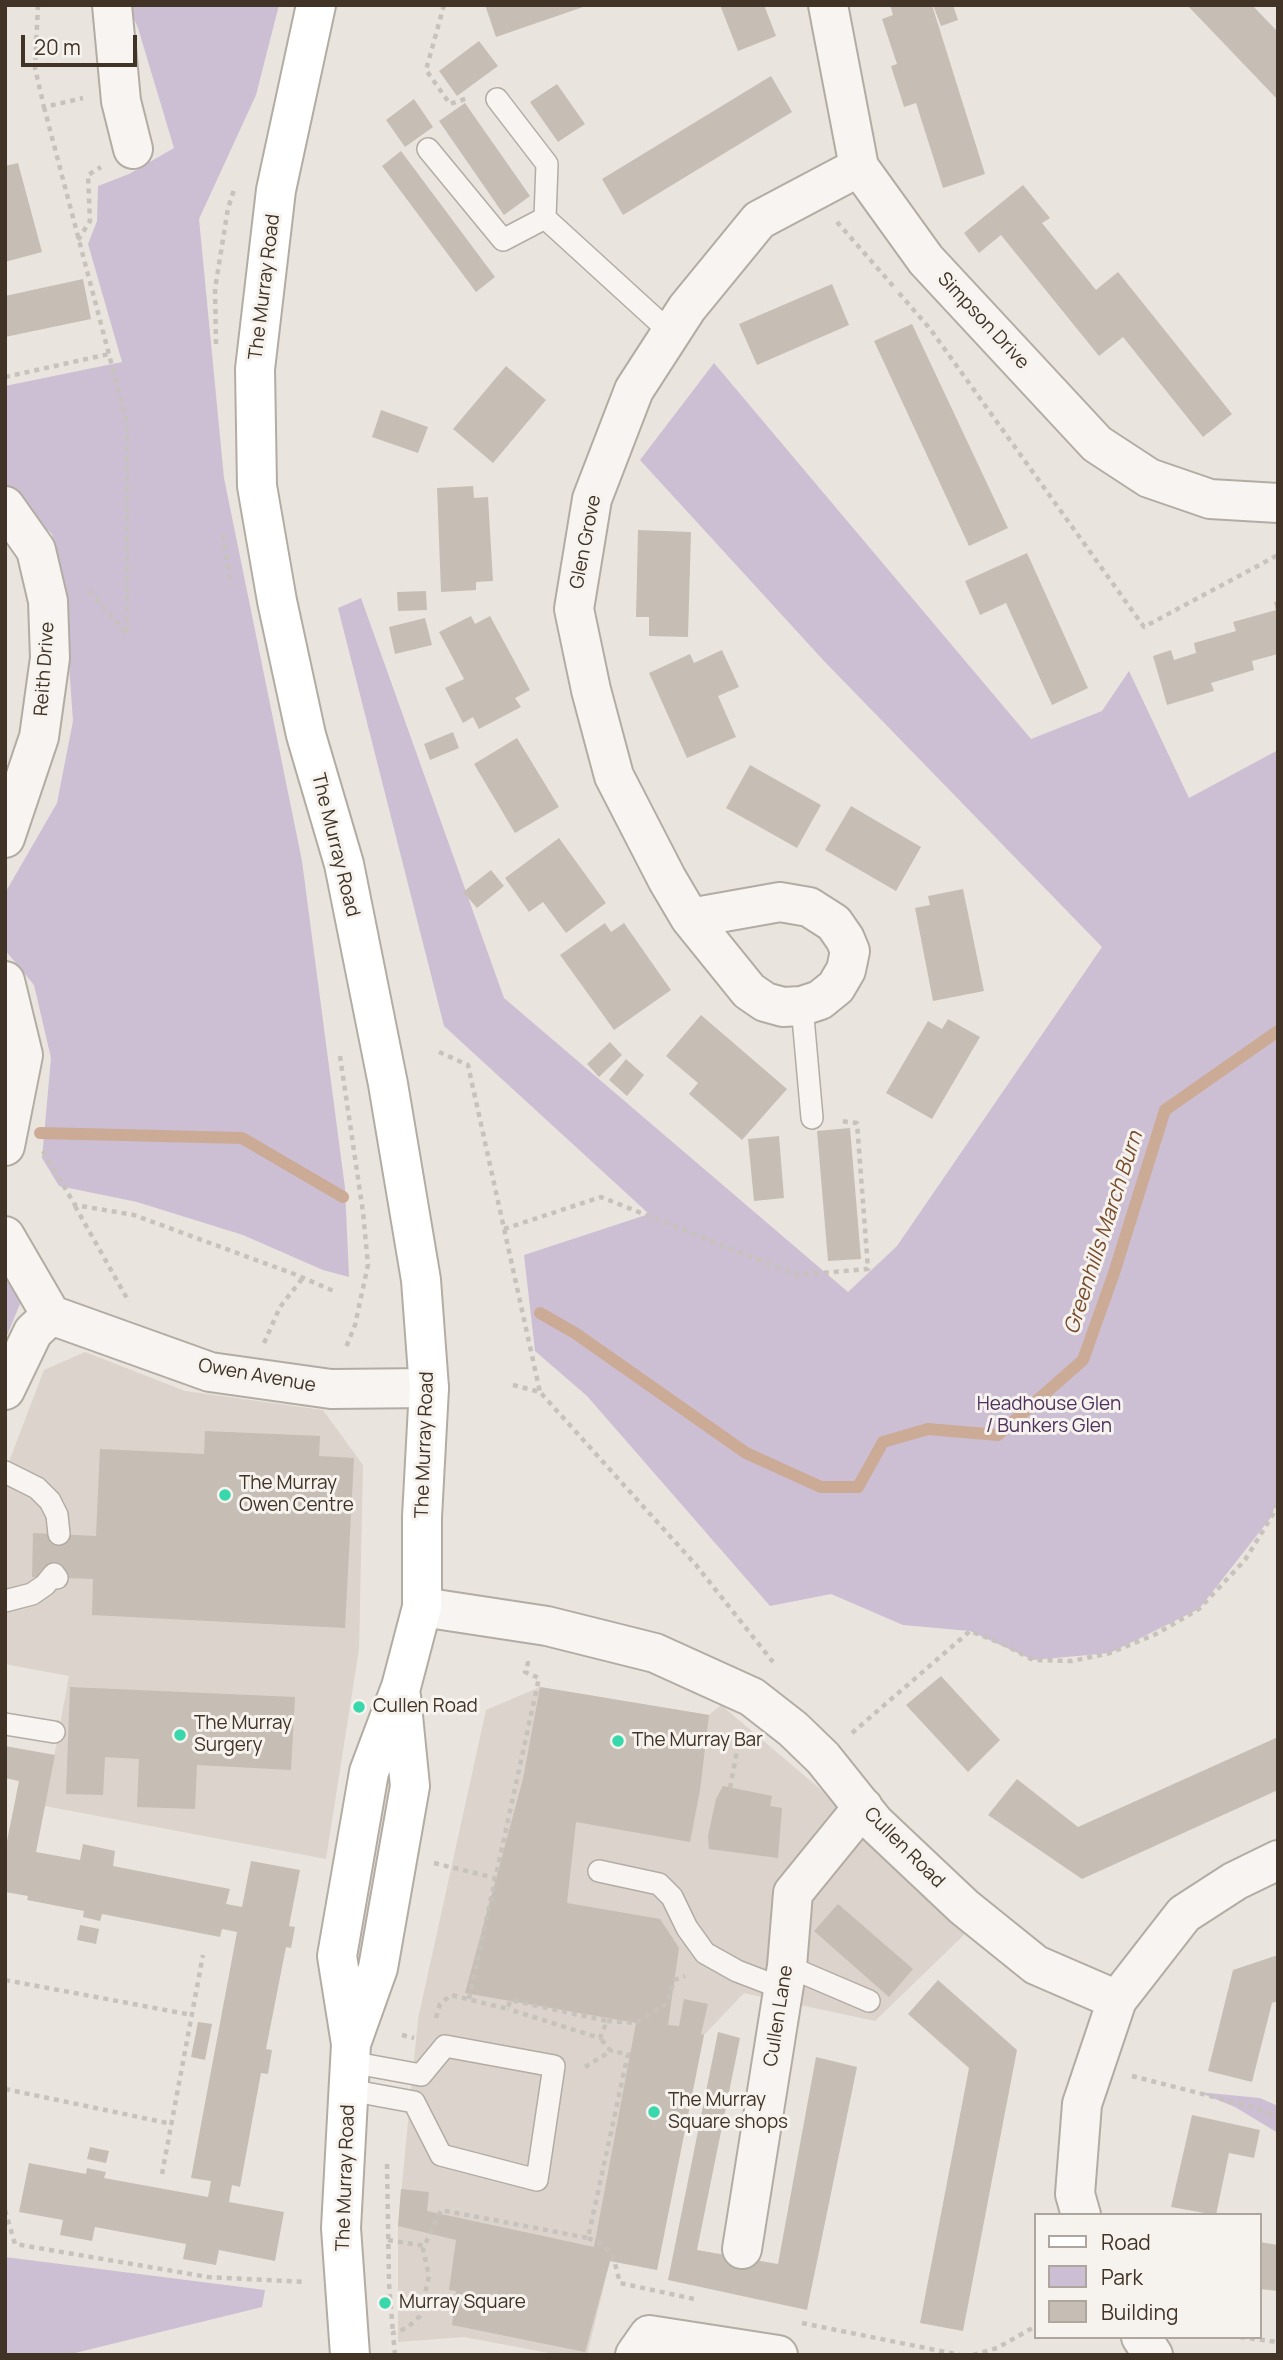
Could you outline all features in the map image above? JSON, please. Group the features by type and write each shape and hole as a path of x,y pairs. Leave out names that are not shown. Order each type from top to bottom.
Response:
{"street":[{"path":"112,5 120,90 132,149"},
{"name":"The Murray Road","path":"316,5 276,190 255,369 257,486 277,601 306,735 344,864 388,1084 419,1269 429,1388 422,1517 422,1607 401,1687 410,1786 378,1968 350,2065 341,2228 350,2355"},
{"name":"Simpson Drive","path":"828,5 859,167 926,260 1097,444 1149,478 1210,499 1278,503"},
{"name":"Glen Grove","path":"802,1006 783,1007 765,1002 749,990 690,918 667,879 614,776 573,608 593,499 634,390 687,308 759,220 859,167"},
{"name":"Reith Drive","path":"5,506 36,550 48,601 50,658 39,737 5,838"},
{"path":"690,918 780,902 808,907 834,923 850,951 846,970 836,987 820,1000 802,1006"},
{"path":"5,981 23,1055 23,1148"},
{"path":"5,1236 51,1315 33,1332 5,1390"},
{"name":"Owen Avenue","path":"51,1315 210,1371 331,1389 429,1388"},
{"name":"Cullen Road","path":"422,1607 547,1626 597,1626 752,1697 793,1729 823,1758 875,1823 964,1907 1036,1965 1117,2000"},
{"name":"Cullen Lane","path":"742,2249 785,1978 793,1893 863,1807"},
{"path":"1080,2213 1075,2194 1082,2104 1117,2000 1184,1914 1235,1881 1278,1860"},
{"path":"635,2355 649,2335 770,2354"},
{"path":"1142,2339 1153,2355"}],"lane":[{"path":"497,99 547,164 545,218 671,333"},
{"path":"428,149 503,240 545,218"},
{"path":"802,1006 812,1118"},
{"path":"5,1472 37,1488 50,1501 57,1515 59,1534"},
{"path":"5,1601 32,1594 54,1574 58,1578"},
{"path":"5,1724 54,1732"},
{"path":"599,1871 659,1884 672,1897 687,1928 705,1953 737,1971 785,1978 869,2001"},
{"path":"445,2046 554,2066 537,2180 441,2155 414,2102 350,2065 421,2075 445,2046"}],"path":[{"path":"38,5 35,68 127,423 127,634 83,583"},
{"path":"444,5 426,70 450,104 468,98 497,99"},
{"path":"44,107 120,90"},
{"path":"78,240 90,220 88,174 132,149"},
{"path":"812,192 931,330 1144,627 1278,555"},
{"path":"5,377 109,354"},
{"path":"439,1052 468,1065 540,1392 696,1565 780,1670"},
{"path":"504,1228 601,1197 797,1275 868,1269 857,1124 812,1118"},
{"path":"23,1148 75,1205 133,1312"},
{"path":"75,1205 134,1215 336,1292"},
{"path":"272,1323 302,1279"},
{"path":"513,1385 540,1392"},
{"path":"823,1758 970,1631 1003,1644 1032,1660 1072,1661 1110,1653 1156,1634 1199,1609 1245,1560 1278,1502"},
{"path":"469,1999 539,1678 525,1672 528,1663"},
{"path":"730,1788 741,1726"},
{"path":"442,1866 495,1878"},
{"path":"162,2174 203,1955"},
{"path":"5,1980 192,2015"},
{"path":"509,2009 510,2000 607,2021 636,2023 667,2003 674,1980"},
{"path":"451,1995 509,2009 600,2038 611,2051 578,2071"},
{"path":"600,2038 607,2021"},
{"path":"1131,2076 1253,2107 1278,2117"},
{"path":"5,2089 172,2124"},
{"path":"387,2162 388,2283 394,2333"},
{"path":"5,2210 15,2244 208,2277 307,2282"},
{"path":"388,2240 425,2246"},
{"path":"973,2355 997,2348 1034,2327"},
{"path":"1255,2339 1278,2342"}],"shaded area":[{"path":"85,1352 185,1391 323,1410 363,1465 359,1649 326,1859 45,1806 69,1676 5,1664 5,1472 44,1370"},
{"path":"540,1687 709,1715 721,1705 819,1788 968,1931 875,2021 744,1993 704,2035 657,2270 610,2261 587,2355 560,2355 464,2337 398,2342 398,2226 418,2019 486,1710"}],"green space":[{"path":"128,5 279,5 256,95 199,219 224,478 302,861 345,1188 349,1277 323,1270 243,1235 137,1202 59,1186 42,1158 51,1058 34,985 5,950 5,893 57,803 73,721 64,595 52,534 5,491 5,386 122,362 88,244 97,221 98,186 129,174 174,148 138,28"},
{"name":"Headhouse Glen / Bunkers Glen","path":"714,363 1031,739 1102,711 1129,671 1189,798 1278,750 1278,1495 1272,1516 1199,1609 1110,1653 1033,1660 970,1631 903,1625 831,1594 770,1606 587,1396 535,1351 524,1255 649,1214 444,1026 338,608 361,598 504,998 848,1292 897,1246 1102,947 824,661 640,460"},
{"path":"5,1266 20,1304 5,1340"},
{"path":"1198,2092 1260,2098 1278,2106 1278,2133 1235,2107"},
{"path":"5,2257 265,2290 262,2307 67,2355 5,2355"}],"building":[{"path":"485,5 586,5 586,6 496,37"},
{"path":"720,5 764,5 776,36 738,51"},
{"path":"890,5 932,5 985,174 943,188 916,103 904,107 891,66 897,64 882,19 893,15"},
{"path":"933,5 953,5 958,20 941,26"},
{"path":"1187,5 1252,5 1277,31 1278,100"},
{"path":"479,41 498,66 457,96 439,71"},
{"path":"771,76 792,112 623,215 602,179"},
{"path":"557,84 585,124 558,142 530,102"},
{"path":"414,99 433,127 405,147 386,120"},
{"path":"465,103 530,196 504,215 439,121"},
{"path":"401,151 495,277 476,292 382,166"},
{"path":"18,163 42,252 5,262 5,166"},
{"path":"1023,185 1050,218 1042,223 1096,290 1118,272 1232,414 1203,437 1123,337 1099,356 1001,235 979,253 964,233"},
{"path":"83,279 91,319 5,337 5,296"},
{"path":"832,284 849,325 757,365 739,324"},
{"path":"912,324 1008,528 969,546 874,341"},
{"path":"506,366 546,400 493,463 453,429"},
{"path":"381,410 428,427 418,453 372,437"},
{"path":"473,486 474,498 488,497 493,581 476,582 476,590 441,592 437,488"},
{"path":"638,530 691,532 688,637 649,636 649,617 636,617"},
{"path":"1027,553 1088,688 1052,705 1006,603 980,615 965,581"},
{"path":"426,591 427,610 398,611 397,592"},
{"path":"1278,601 1278,654 1252,661 1254,670 1211,683 1214,691 1167,705 1153,656 1171,650 1174,660 1196,653 1194,643 1236,631 1233,622 1276,610 1274,602"},
{"path":"471,616 475,624 490,616 530,690 515,698 521,707 479,729 473,717 463,723 445,688 464,679 439,632"},
{"path":"425,618 432,645 395,654 389,627"},
{"path":"722,650 739,687 718,696 736,737 687,758 649,673 690,654 694,663"},
{"path":"453,732 459,748 430,760 424,744"},
{"path":"517,738 559,807 515,833 474,764"},
{"path":"750,765 821,805 797,848 726,808"},
{"path":"851,806 921,847 896,891 825,850"},
{"path":"559,838 606,903 566,933 543,902 529,912 505,878"},
{"path":"491,870 504,886 477,908 463,892"},
{"path":"963,889 984,991 933,1001 915,908 930,905 928,896"},
{"path":"605,923 611,932 624,923 671,990 614,1030 560,955"},
{"path":"701,1015 787,1089 742,1140 689,1094 698,1083 666,1056"},
{"path":"948,1019 980,1037 932,1119 886,1093 928,1021 942,1029"},
{"path":"610,1042 622,1055 599,1077 587,1064"},
{"path":"626,1059 644,1075 627,1096 609,1080"},
{"path":"850,1128 861,1259 828,1261 817,1131"},
{"path":"779,1136 784,1198 754,1201 748,1139"},
{"name":"The Murray Owen Centre","path":"205,1431 320,1436 319,1456 354,1458 345,1628 92,1615 93,1579 32,1577 33,1533 96,1536 100,1449 204,1454"},
{"path":"941,1676 1000,1740 968,1772 906,1705"},
{"name":"The Murray Surgery","path":"70,1687 295,1697 291,1770 197,1765 195,1809 137,1807 139,1759 105,1757 103,1795 66,1794"},
{"name":"The Murray Square shops","path":"540,1687 709,1715 700,1790 690,1842 576,1822 567,1903 660,1919 679,1948 668,2025 679,2026 684,1999 708,2004 657,2270 610,2261 585,2352 452,2325 456,2291 449,2290 456,2240 398,2226 401,2189 429,2192 427,2211 594,2247 636,2023 465,1993 523,1779"},
{"path":"1278,1737 1278,1790 1082,1879 988,1815 1017,1779 1078,1827"},
{"path":"5,1746 55,1755 36,1852 80,1860 83,1844 115,1851 113,1866 230,1889 226,1904 242,1907 251,1861 300,1870 289,1926 295,1927 291,1948 286,1947 266,2049 272,2050 268,2074 261,2073 240,2187 232,2185 229,2202 284,2212 275,2261 219,2250 216,2265 183,2259 186,2244 95,2227 92,2241 60,2235 63,2220 19,2212 29,2163 86,2174 87,2168 106,2172 104,2178 208,2197 211,2181 191,2178 237,1932 222,1929 220,1937 102,1914 100,1921 83,1917 84,1911 27,1900 28,1896 5,1892 5,1851 19,1781 5,1778"},
{"path":"723,1786 772,1796 770,1806 782,1808 778,1858 709,1849 708,1836 716,1799"},
{"path":"838,1904 913,1969 889,1997 814,1931"},
{"path":"80,1925 99,1929 96,1944 77,1940"},
{"path":"1278,1955 1278,2001 1272,2003 1252,2082 1208,2071 1233,1970"},
{"path":"938,1980 1017,2050 963,2331 920,2323 969,2068 908,2014"},
{"path":"198,2022 212,2024 205,2060 191,2057"},
{"path":"718,2032 740,2038 697,2250 778,2264 816,2057 857,2067 807,2310 668,2280"},
{"path":"1192,2115 1260,2130 1254,2158 1229,2153 1216,2213 1171,2207"},
{"path":"90,2147 109,2151 106,2163 87,2159"},
{"path":"1262,2242 1278,2245 1278,2291 1262,2289"}],"waterway":[{"name":"Greenhills March Burn","path":"540,1313 575,1333 746,1453 821,1487 858,1487 883,1442 928,1429 998,1435 1083,1360 1114,1273 1165,1110 1278,1031"},
{"name":"Greenhills March Burn","path":"40,1133 242,1138 343,1197"}],"place":[{"name":"The Murray Owen Centre","path":"225,1495"},
{"name":"Cullen Road","path":"359,1707"},
{"name":"The Murray Surgery","path":"180,1735"},
{"name":"The Murray Bar","path":"618,1741"},
{"name":"The Murray Square shops","path":"654,2112"},
{"name":"Murray Square","path":"385,2303"}]}
